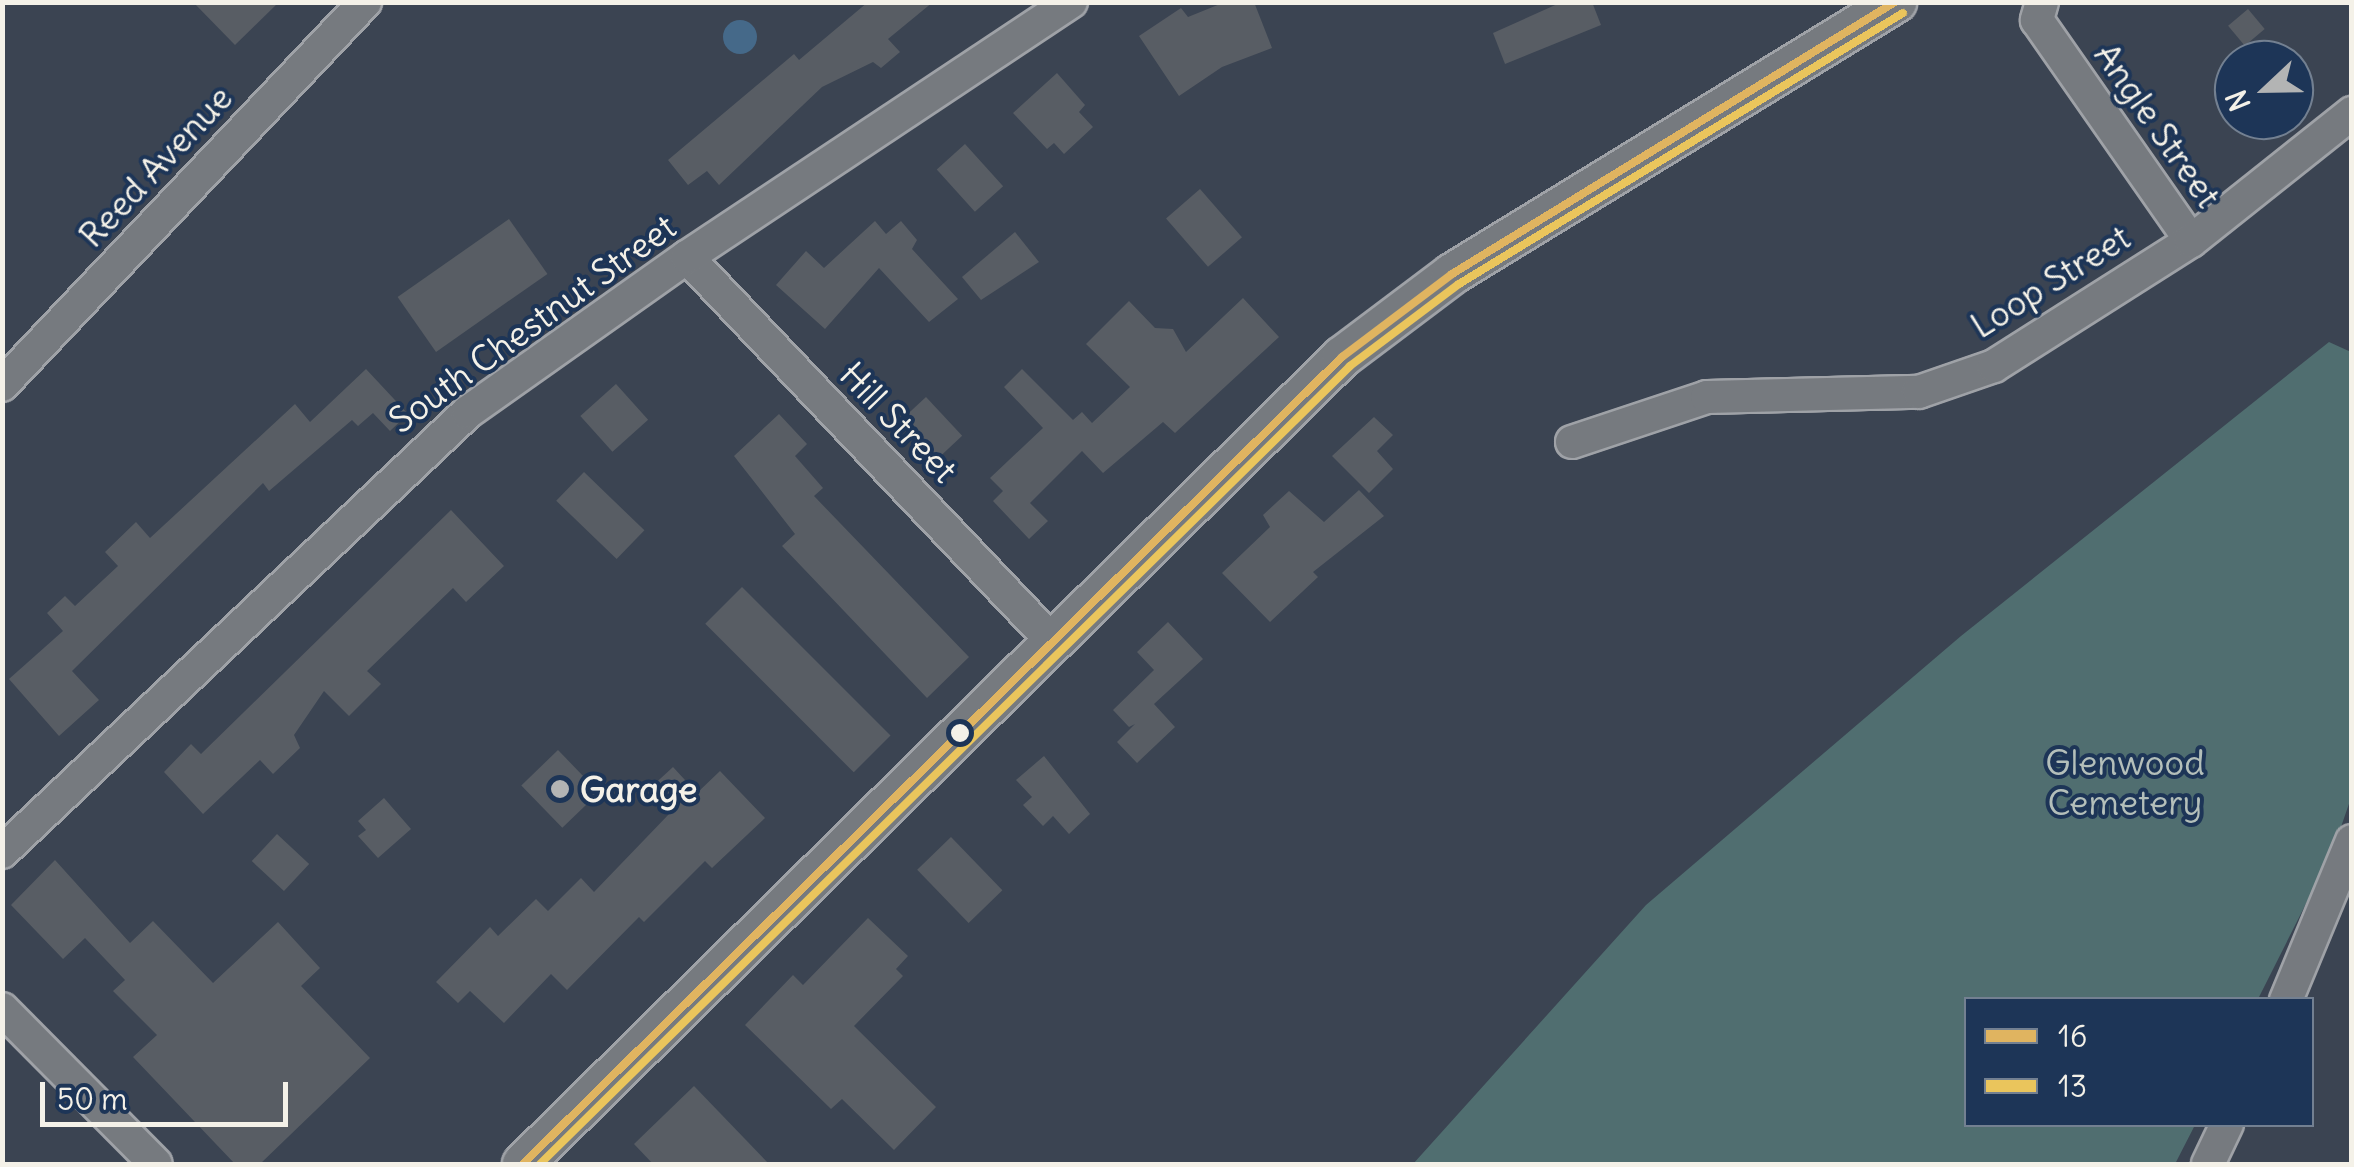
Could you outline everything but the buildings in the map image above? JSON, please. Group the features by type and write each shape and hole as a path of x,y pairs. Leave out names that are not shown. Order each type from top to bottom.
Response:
{"main road":[{"path":"523,1164 1342,356 1396,312 1896,2"}],"street":[{"name":"Reed Avenue","path":"2,386 365,2"},
{"name":"South Chestnut Street","path":"2,852 400,471 468,412 1031,11 1071,2"},
{"name":"Angle Street","path":"2042,2 2038,20 2190,241"},
{"name":"Loop Street","path":"1572,442 1706,397 1919,392 1994,366 2190,241 2352,112"},
{"name":"Hill Street","path":"686,257 1053,642"},
{"path":"2287,997 2352,842"},
{"path":"2,1009 156,1164"},
{"path":"2208,1164 2226,1127"}],"green space":[{"name":"Glenwood Cemetery","path":"2329,342 2351,352 2351,798 2333,850 2259,997 1964,997 1964,1127 2194,1127 2175,1164 1413,1164 1646,905 1961,636"}],"water":[{"path":"740,20 752,25 757,37 752,49 740,54 728,49 723,37 728,25"}],"transit line":[{"name":"16","path":"523,1164 1342,357 1452,274 1895,2"},
{"name":"13","path":"540,1164 1350,366 1459,284 1903,13"}],"place":[{"name":"Garage","path":"560,789"}]}
